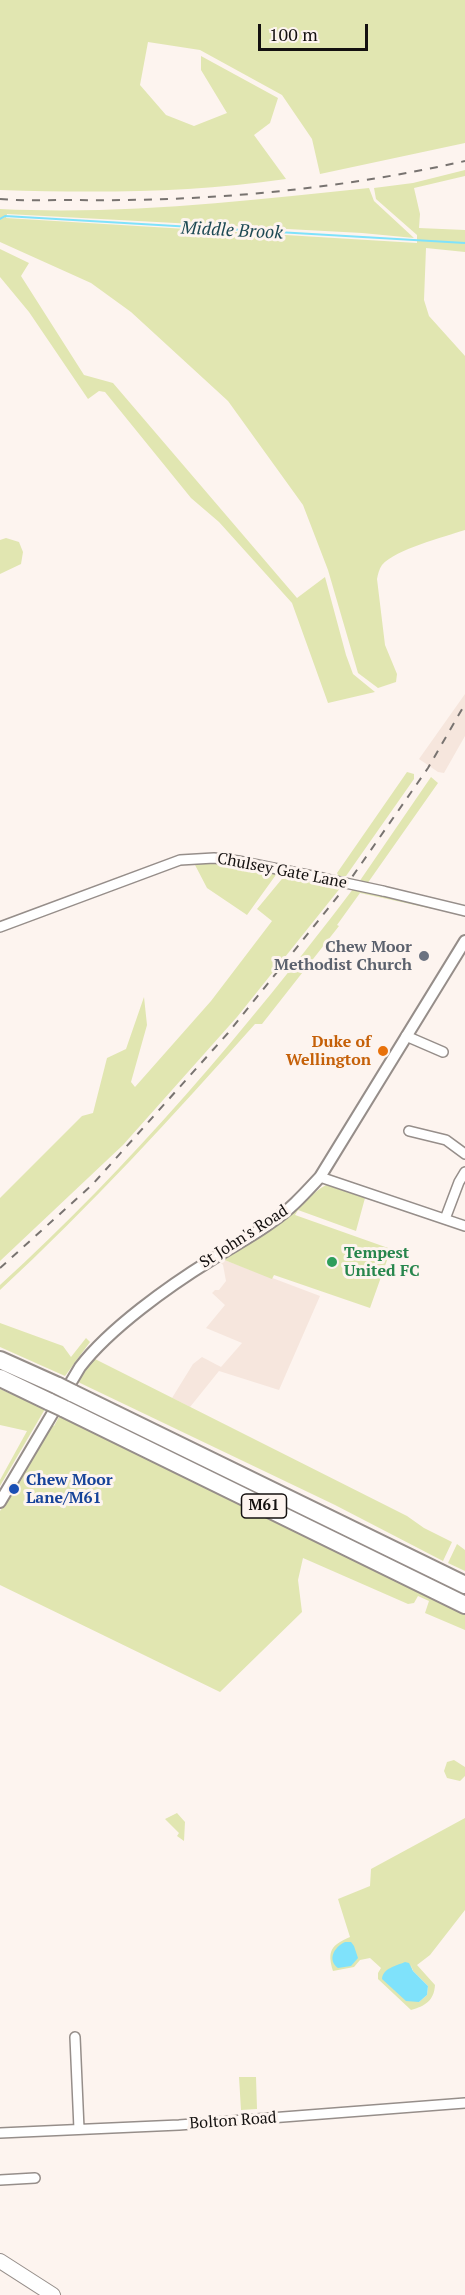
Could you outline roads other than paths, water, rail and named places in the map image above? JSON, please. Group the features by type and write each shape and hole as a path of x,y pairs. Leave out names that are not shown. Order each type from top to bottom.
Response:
{"highway":[{"name":"M61","path":"0,1360 465,1585"},
{"name":"M61","path":"0,1378 55,1408 465,1605"}],"main road":[{"path":"0,2262 53,2295"}],"street":[{"name":"Chulsey Gate Lane","path":"0,927 180,860 214,858 383,891 465,911"},
{"name":"St John's Road","path":"0,1502 80,1367 108,1336 187,1275 275,1220 320,1177 465,941"},
{"path":"406,1036 442,1052"},
{"path":"415,1131 446,1140 465,1155"},
{"path":"445,1219 465,1172"},
{"path":"320,1177 465,1226"},
{"path":"75,2037 79,2129"},
{"name":"Bolton Road","path":"0,2133 179,2125 465,2103"},
{"path":"0,2180 35,2178"}],"water":[{"path":"345,1942 351,1942 358,1958 351,1966 338,1968 333,1961 333,1954"},
{"path":"405,1962 409,1963 413,1971 428,1986 427,1995 419,2002 406,2001 382,1979 387,1970"}],"waterway":[{"name":"Middle Brook","path":"0,219 5,216 465,243"}],"railway":[{"path":"0,199 172,199 270,192 368,180 465,161"},
{"path":"0,1268 92,1185 228,1033 343,890 428,768 465,704"}],"place":[{"name":"Chew Moor Methodist Church","path":"424,956"},
{"name":"Duke of Wellington","path":"383,1051"},
{"name":"Tempest United FC","path":"332,1262"},
{"name":"Chew Moor Lane/M61","path":"14,1489"}]}
